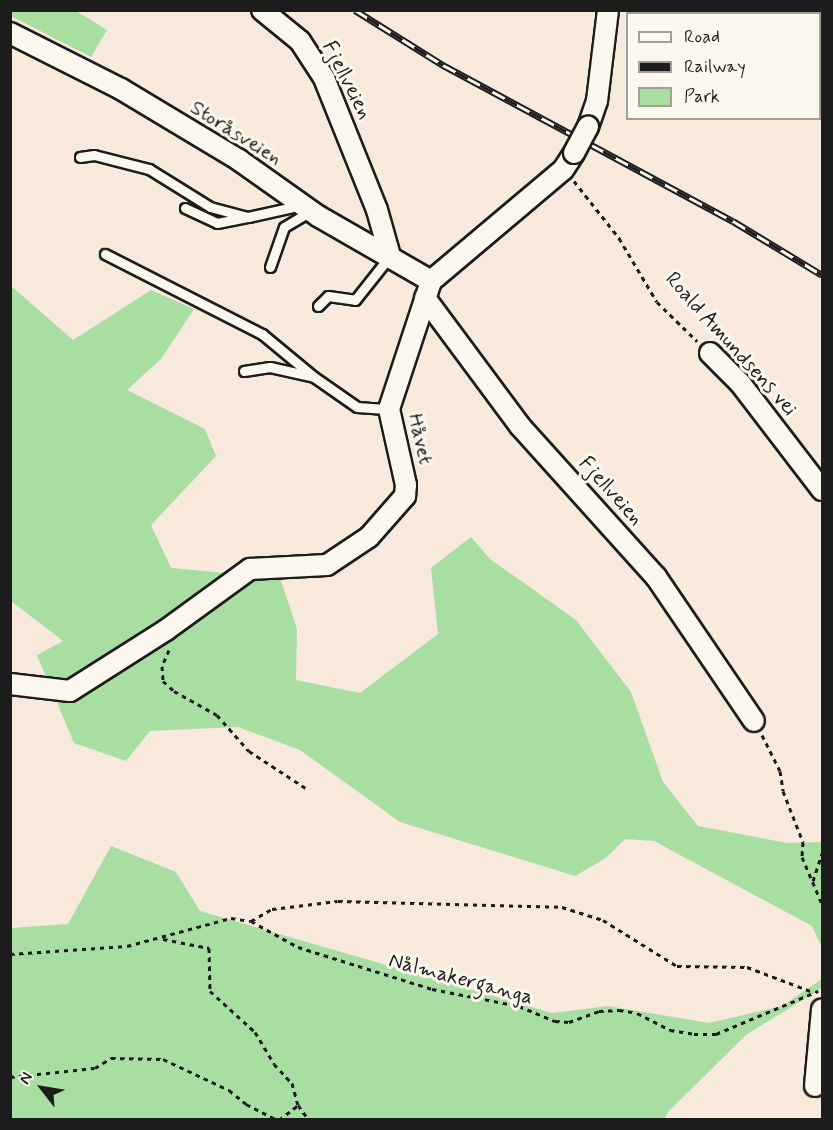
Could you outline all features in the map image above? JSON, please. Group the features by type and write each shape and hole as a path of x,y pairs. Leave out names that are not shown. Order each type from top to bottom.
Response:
{"street":[{"name":"Fjellveien","path":"262,10 300,41 324,78 373,200 390,256"},
{"path":"428,290 563,170 574,153 588,127 597,101 608,10"},
{"name":"Storåsveien","path":"10,33 121,89 238,160 307,208 390,256 428,290"},
{"name":"Fjellveien","path":"428,290 520,426 656,577 754,721"},
{"name":"Håvet","path":"10,684 70,691 166,630 250,569 327,565 369,537 398,505 406,485 388,409 428,290"},
{"name":"Roald Amundsens vei","path":"710,352 740,382 820,481"},
{"path":"815,1086 818,1000"}],"lane":[{"path":"80,157 94,155 149,169 210,207 248,218"},
{"path":"185,208 217,223 307,208"},
{"path":"270,267 284,227 307,208"},
{"path":"105,254 262,334 314,377 357,407 388,409"},
{"path":"318,306 328,296 355,300 390,256"},
{"path":"244,371 270,367 314,377"}],"path":[{"name":"Roald Amundsens vei","path":"563,170 581,187 619,238 657,302 710,352"},
{"path":"166,630 169,649 162,666 163,681 174,691 217,715 249,751 307,789"},
{"path":"754,721 780,771 812,883 822,904"},
{"path":"812,883 822,853"},
{"path":"251,921 272,909 338,901 562,907 603,920 677,966 747,967 818,1000"},
{"name":"Nålmakerganga","path":"10,954 127,946 161,939 231,918 251,921 298,947 432,989 519,1006 555,1021 569,1022 599,1011 619,1010 637,1013 670,1030 716,1034 818,1000 822,991"},
{"name":"Nålmakerganga","path":"161,939 209,948 210,991 255,1032 274,1064 292,1083 298,1105"},
{"path":"10,1077 85,1070 111,1058 163,1059 229,1090 246,1104 279,1119 298,1105 309,1119"}],"green space":[{"path":"10,11 76,11 107,30 91,57 11,16"},
{"path":"10,285 73,340 151,290 194,309 161,359 127,390 205,429 216,456 151,525 171,568 280,578 297,629 296,680 360,693 438,634 431,568 471,537 490,559 576,620 631,692 663,782 698,826 787,843 822,842 822,947 812,926 654,841 625,839 606,858 575,876 400,822 300,750 238,727 150,731 126,761 74,743 37,655 63,641 11,601"},
{"path":"111,846 176,872 200,911 552,1013 608,1006 709,1023 782,1006 822,979 822,988 746,1035 668,1112 665,1119 11,1119 11,928 68,924"}],"railway":[{"path":"355,10 443,65 733,221 822,275"}]}
